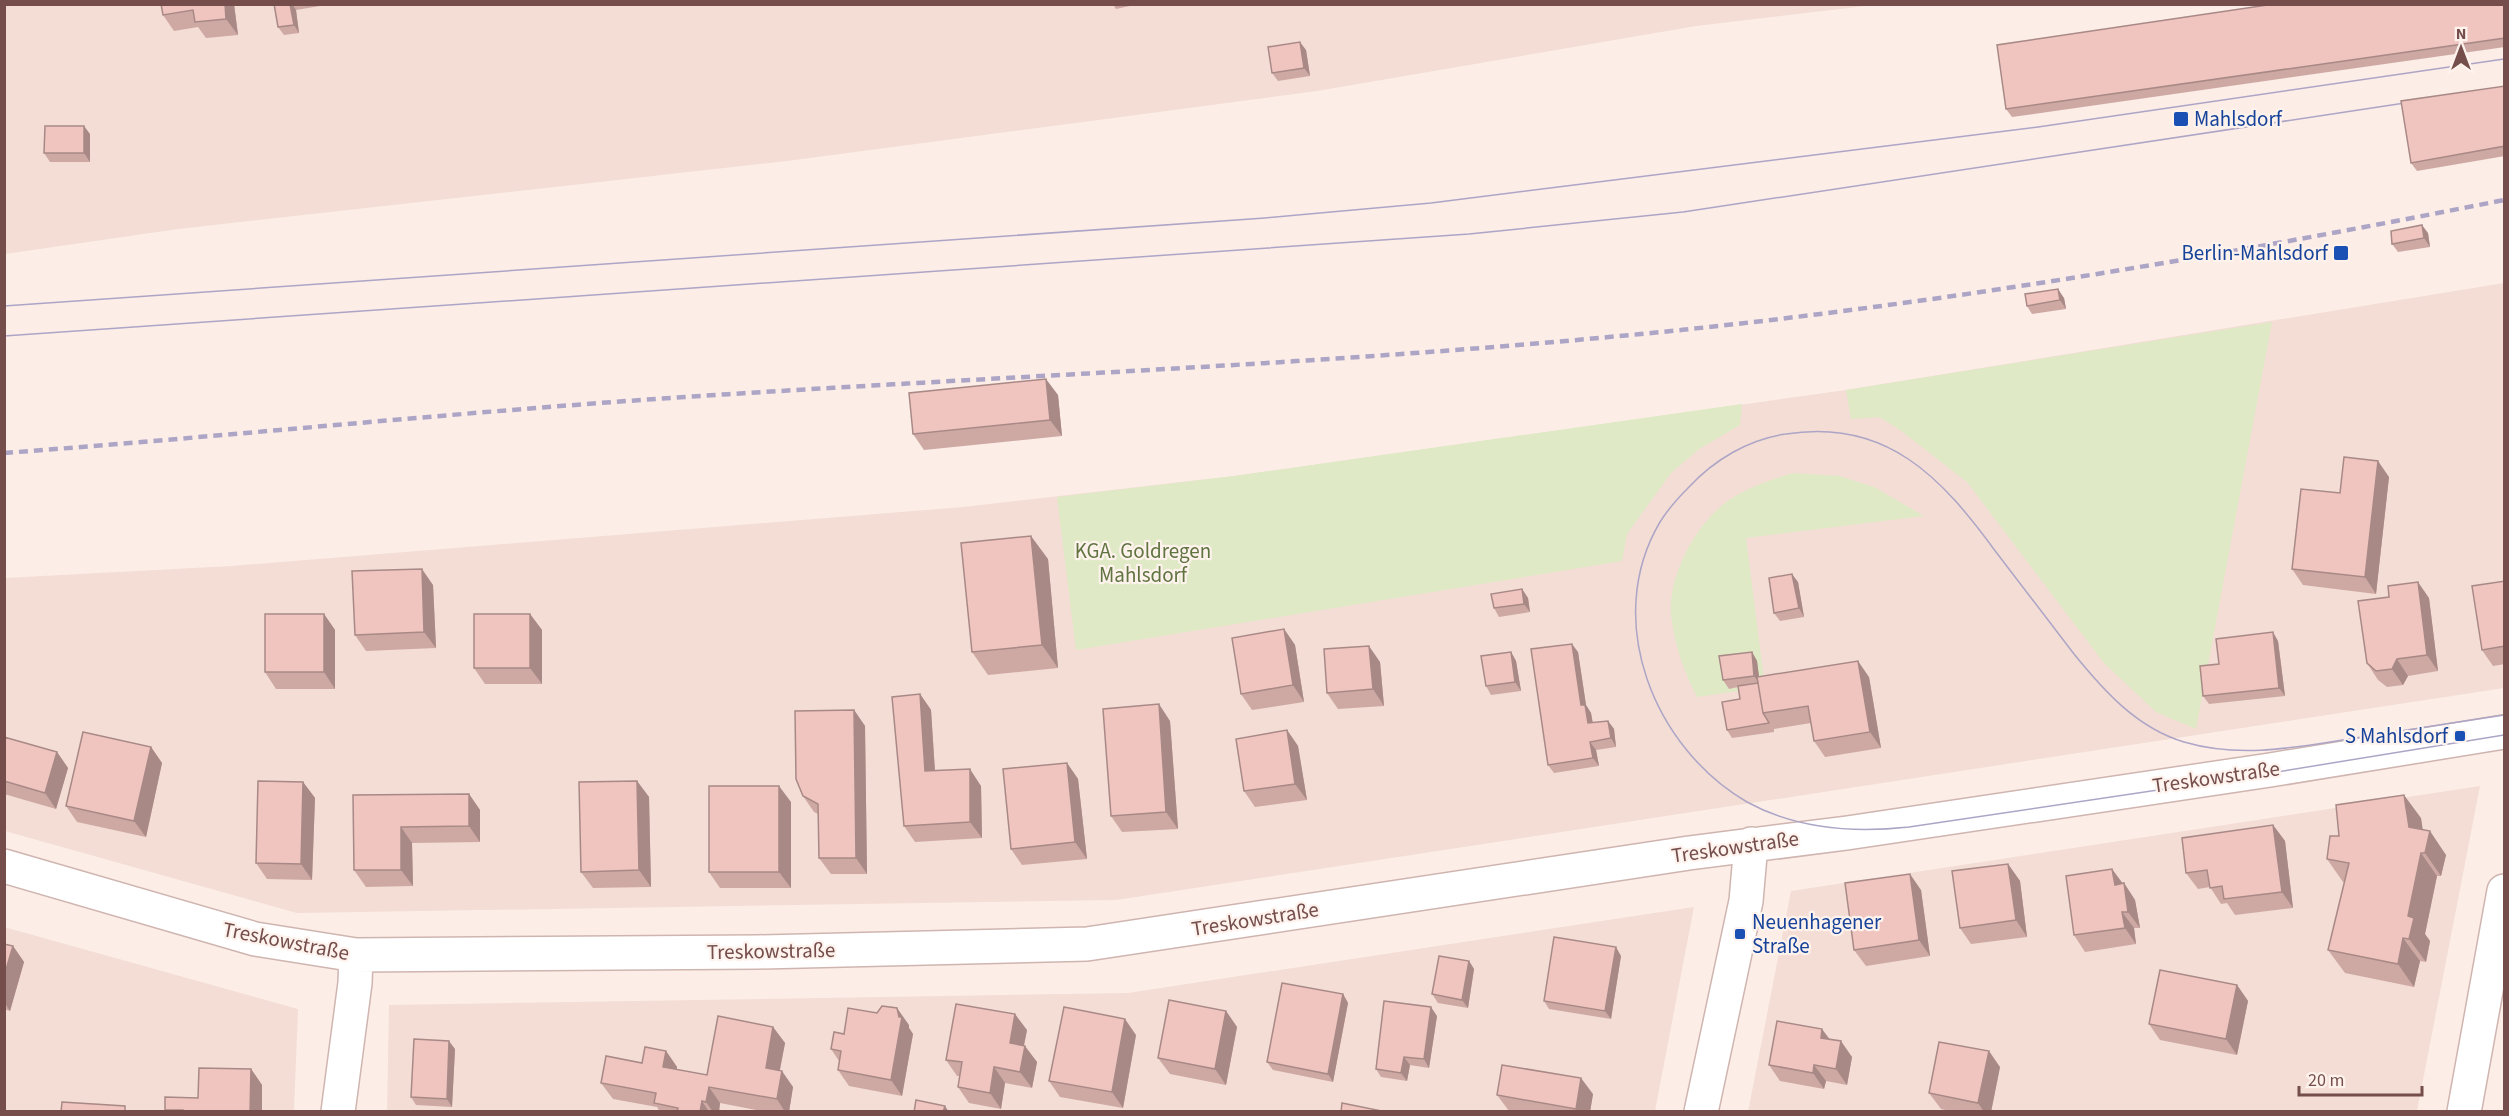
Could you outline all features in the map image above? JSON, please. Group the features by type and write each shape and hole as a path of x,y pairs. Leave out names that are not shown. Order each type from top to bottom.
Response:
{"street":[{"name":"Treskowstraße","path":"4,866 255,939 356,955 758,952 1087,944 1751,844 1847,833 2505,732"},
{"path":"1701,1112 1746,901 1751,844"},
{"path":"2464,1112 2505,891"},
{"path":"339,1112 355,983 356,955"}],"shaded area":[{"path":"4,5 1874,5 1696,26 1317,91 787,161 178,229 5,254"},
{"path":"2504,283 2504,688 1116,900 297,913 5,831 5,578 232,566 963,507 1234,476 1846,390"},
{"path":"2480,786 2417,1111 1748,1112 1791,891"},
{"path":"1694,907 1655,1111 387,1112 389,1005 1128,993"},
{"path":"4,927 298,1009 294,1111 5,1111"}],"green space":[{"path":"2272,322 2196,729 2156,712 2104,663 1967,482 1900,430 1879,417 1851,419 1846,390"},
{"name":"KGA. Goldregen Mahlsdorf","path":"1742,404 1740,425 1699,449 1671,473 1627,534 1622,561 1076,650 1057,497 1234,476"},
{"path":"1793,473 1839,476 1874,487 1924,516 1746,538 1765,687 1697,697 1680,657 1671,614 1671,598 1680,565 1698,532 1721,506 1748,489"}],"building":[{"path":"161,4 225,4 226,19 195,22 193,10 163,15"},
{"path":"274,4 290,4 294,25 278,27"},
{"path":"2274,4 2505,4 2505,38 2006,109 1997,45"},
{"path":"1300,42 1304,68 1272,73 1268,47"},
{"path":"2505,86 2505,146 2411,163 2401,101"},
{"path":"45,126 84,126 84,153 44,153"},
{"path":"2422,225 2424,238 2392,244 2391,231"},
{"path":"2058,289 2060,300 2027,306 2025,294"},
{"path":"1046,379 1050,420 913,434 909,393"},
{"path":"2344,457 2378,461 2365,577 2292,569 2301,489 2340,493"},
{"path":"1031,536 1042,645 972,652 961,543"},
{"path":"422,569 424,632 355,635 352,571"},
{"path":"1792,574 1799,608 1774,613 1769,578"},
{"path":"2505,581 2505,646 2482,650 2472,586"},
{"path":"2418,582 2427,655 2397,659 2392,669 2376,671 2367,663 2358,601 2389,597 2388,586"},
{"path":"1522,589 1524,604 1494,608 1491,594"},
{"path":"265,614 324,614 324,672 265,672"},
{"path":"474,614 530,614 530,668 474,668"},
{"path":"1284,629 1293,685 1241,694 1232,638"},
{"path":"2273,632 2279,688 2203,696 2200,666 2219,664 2216,639"},
{"path":"1572,644 1581,705 1585,705 1588,723 1608,721 1611,738 1590,742 1593,758 1548,765 1531,649"},
{"path":"1369,646 1373,689 1327,693 1324,649"},
{"path":"1511,652 1515,682 1486,686 1481,656"},
{"path":"1752,652 1754,676 1723,680 1719,656"},
{"path":"1858,661 1870,732 1814,741 1808,706 1763,713 1757,677"},
{"path":"1758,683 1763,713 1769,723 1727,730 1722,702 1740,699 1738,686"},
{"path":"920,694 925,771 970,769 970,822 904,826 892,697"},
{"path":"1159,704 1166,812 1111,816 1103,709"},
{"path":"854,710 856,858 819,858 818,804 803,796 796,779 795,711"},
{"path":"1287,730 1295,784 1244,791 1236,739"},
{"path":"83,732 151,747 134,821 66,806"},
{"path":"4,737 57,752 45,793 4,781"},
{"path":"1067,763 1075,842 1011,849 1003,769"},
{"path":"258,781 303,782 301,864 256,863"},
{"path":"637,781 639,870 581,872 579,782"},
{"path":"709,786 779,786 779,872 709,872"},
{"path":"469,794 469,826 401,827 401,870 354,870 353,795"},
{"path":"2404,795 2409,827 2430,831 2425,853 2421,853 2408,916 2414,918 2409,939 2403,938 2398,964 2328,950 2349,863 2327,859 2330,836 2339,836 2336,805"},
{"path":"2273,825 2282,892 2224,899 2222,886 2210,888 2207,870 2186,873 2182,838"},
{"path":"2008,864 2016,920 1960,928 1952,871"},
{"path":"2112,869 2115,885 2124,883 2128,912 2122,912 2125,928 2074,935 2066,876"},
{"path":"1910,874 1919,940 1854,950 1845,883"},
{"path":"1554,937 1616,947 1605,1011 1544,1001"},
{"path":"4,944 13,946 4,976"},
{"path":"1439,956 1469,961 1462,1000 1432,994"},
{"path":"2160,970 2237,985 2226,1039 2149,1024"},
{"path":"1282,983 1343,994 1328,1074 1267,1062"},
{"path":"1169,1000 1226,1011 1215,1069 1158,1058"},
{"path":"1384,1001 1431,1007 1424,1059 1404,1057 1401,1073 1376,1069"},
{"path":"956,1004 1015,1014 1010,1043 1025,1046 1020,1072 994,1067 990,1093 958,1087 962,1062 946,1060"},
{"path":"882,1006 897,1008 899,1017 902,1017 891,1080 838,1070 841,1051 831,1049 834,1032 844,1034 848,1008 877,1013"},
{"path":"1064,1007 1125,1019 1112,1092 1049,1081"},
{"path":"718,1016 773,1027 766,1068 782,1071 777,1099 709,1087 706,1102 702,1101 700,1112 677,1112 678,1108 654,1103 656,1093 601,1083 606,1056 642,1063 645,1047 666,1051 663,1067 707,1075"},
{"path":"1777,1021 1822,1029 1821,1038 1841,1041 1836,1069 1814,1065 1813,1073 1769,1065"},
{"path":"414,1039 449,1041 447,1099 411,1097"},
{"path":"1939,1042 1989,1051 1978,1103 1929,1093"},
{"path":"1502,1065 1581,1078 1576,1109 1497,1095"},
{"path":"199,1068 251,1069 250,1112 165,1110 165,1097 198,1098"},
{"path":"916,1100 945,1106 943,1112 914,1112"},
{"path":"62,1102 125,1106 125,1112 61,1112"},
{"path":"1342,1103 1382,1111 1382,1112 1341,1112"}],"tram line":[{"path":"4,306 1265,218 1431,203 2038,127 2504,59"},
{"path":"4,336 1469,234 1683,212 2418,101"},
{"path":"2504,715 2270,750 2227,750 2184,742 2167,736 2136,718 2097,681 1955,500 1909,459 1883,445 1854,435 1822,431 1772,437 1733,452 1710,468 1677,499 1660,522 1643,560 1636,600 1638,639 1647,678 1663,716 1686,749 1714,778 1747,802 1785,818 1826,827 1847,829 1909,827 2252,776 2504,735"}],"railway":[{"path":"4,453 600,403 1432,352 1681,330 1888,305 2094,274 2300,239 2504,200"}],"place":[{"name":"Mahlsdorf","path":"2181,119"},
{"name":"Berlin-Mahlsdorf","path":"2341,253"},
{"name":"S Mahlsdorf","path":"2460,736"},
{"name":"Neuenhagener Straße","path":"1740,934"}]}
